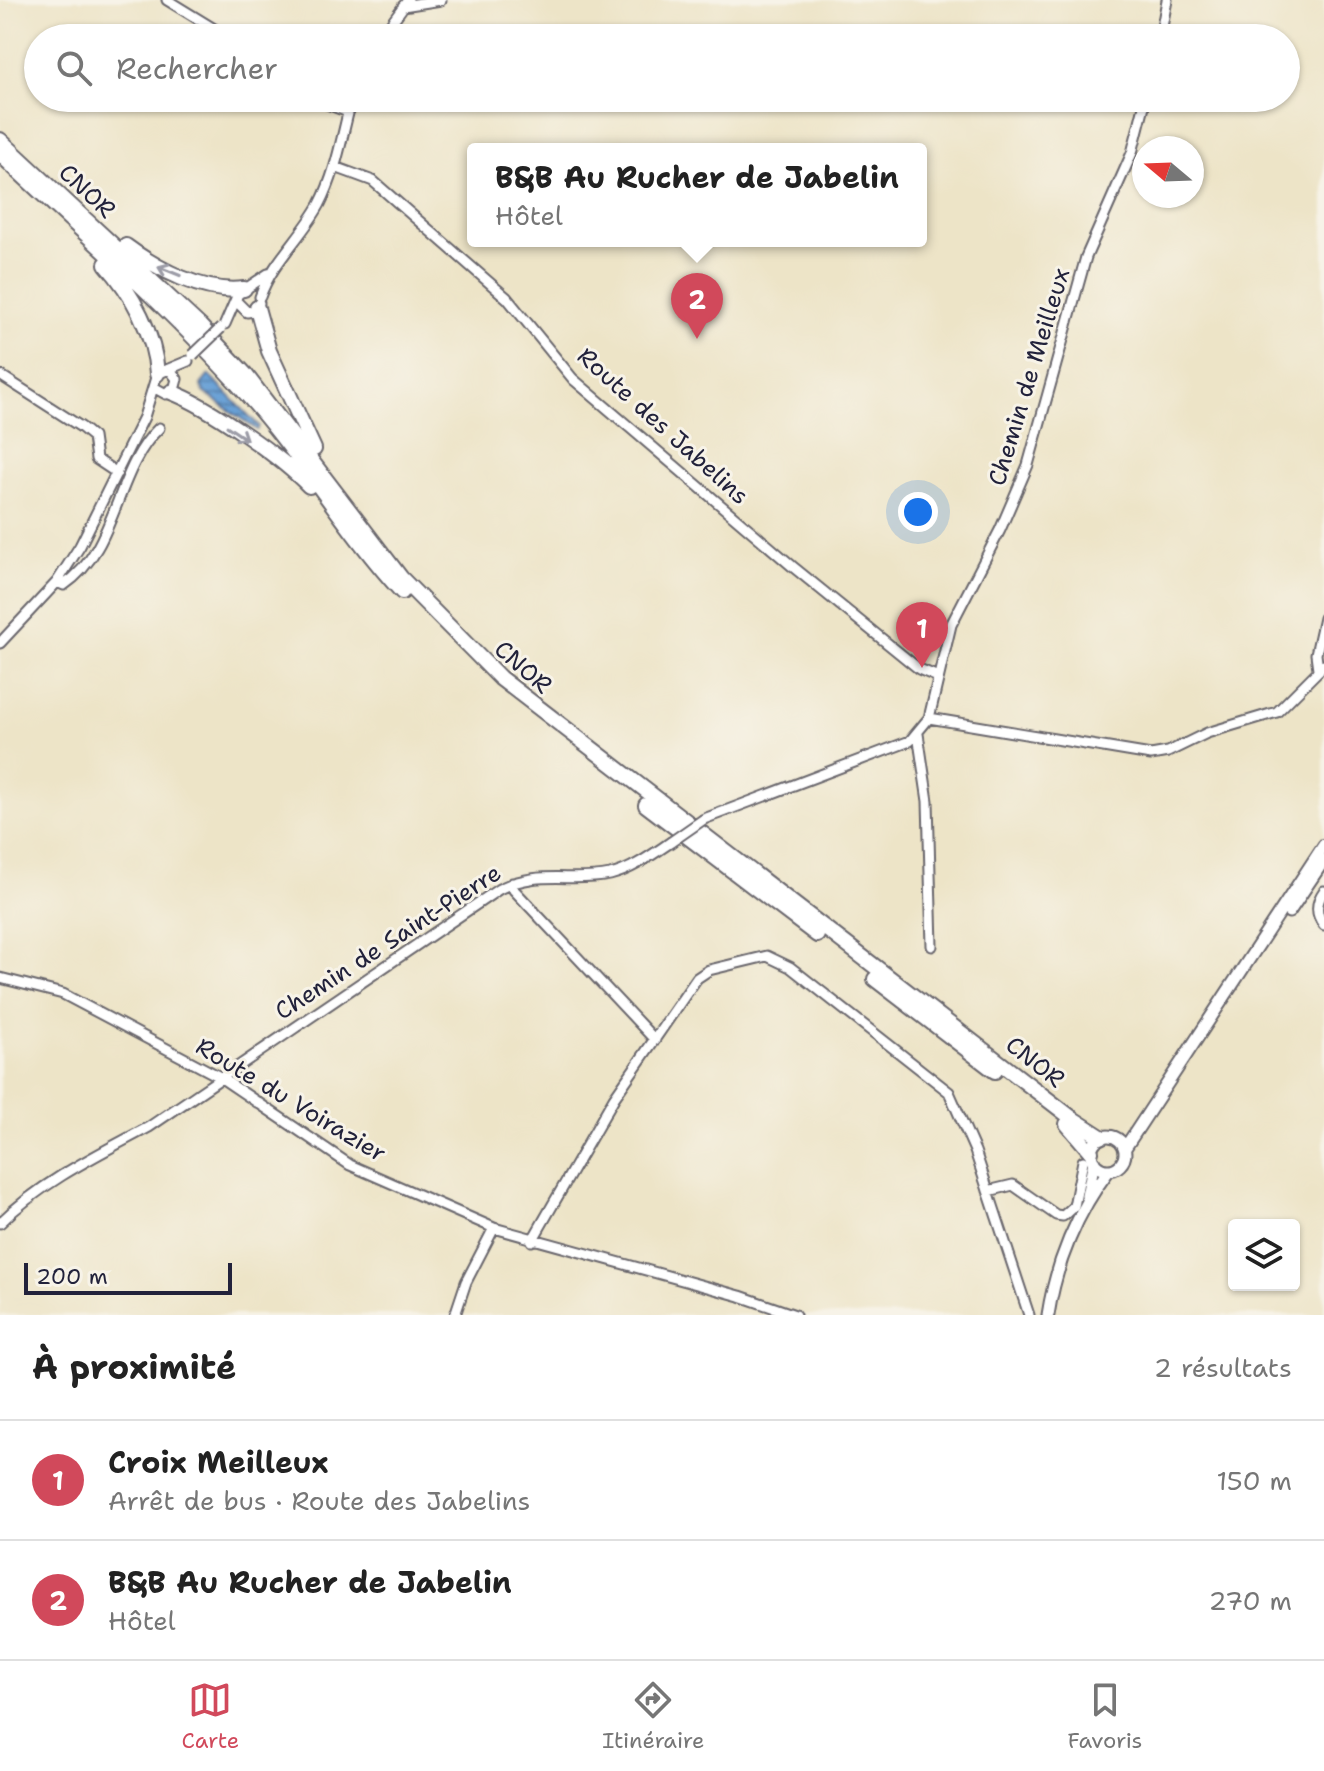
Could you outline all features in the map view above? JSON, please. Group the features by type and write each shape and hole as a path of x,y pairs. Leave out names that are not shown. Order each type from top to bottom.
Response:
{"highway":[{"name":"CNOR","path":"3,147 51,201 193,335 237,383 379,567 445,638 520,707 1068,1125 1089,1158"},
{"name":"CNOR","path":"3,147 238,366 421,601 525,700 1061,1111 1107,1137"},
{"path":"3,147 143,259 202,284 243,293"},
{"path":"51,201 123,283 166,383 298,475 379,567"},
{"path":"254,306 291,403 360,524"}],"main road":[{"path":"1048,1315 1057,1270 1083,1211 1109,1170 1123,1162 1125,1148 1324,845"},
{"path":"1237,979 1324,860"},
{"path":"1083,1211 1089,1158 1107,1137 1154,1104"},
{"path":"1107,1137 1125,1148"},
{"path":"1089,1158 1109,1170"}],"street":[{"path":"167,0 206,24"},
{"path":"390,24 405,3 441,0"},
{"path":"1163,24 1167,0"},
{"path":"0,643 57,582 80,546 144,417 166,383 223,326 254,306 270,272 318,208 335,167 348,112"},
{"name":"Chemin de Meilleux","path":"918,734 929,718 951,625 1000,530 1028,465 1086,257 1132,153 1142,112"},
{"name":"Route des Jabelins","path":"335,167 373,181 507,298 573,379 792,566 919,669 938,677"},
{"path":"223,326 243,293 270,272"},
{"path":"243,293 254,306"},
{"path":"243,293 254,306"},
{"path":"0,375 93,437 96,459 117,473"},
{"path":"57,582 64,585 71,581 87,561 113,516 141,453 159,428"},
{"path":"929,718 1151,755 1168,752 1207,733 1277,712 1321,667 1316,654 1324,618"},
{"path":"918,734 928,801 932,946"},
{"name":"Chemin de Saint-Pierre","path":"0,1223 15,1208 149,1127 512,883 541,876 610,875 635,865 704,819 918,734"},
{"path":"512,883 514,890 655,1040"},
{"path":"1324,891 1317,905 1324,925"},
{"path":"532,1241 614,1098 705,972 767,956 779,959 946,1088 975,1151 1029,1315"},
{"name":"Route du Voirazier","path":"0,978 63,994 220,1077 350,1165 494,1228 532,1241 740,1296 795,1315"},
{"path":"988,1191 1013,1185 1056,1215 1063,1216 1074,1206 1089,1158"},
{"path":"455,1315 466,1282 494,1228"}],"water":[{"path":"209,375 259,426 257,430 204,392 201,385"}],"place":[{"name":"B&B Au Rucher de Jabelin","path":"697,339"},
{"name":"Croix Meilleux","path":"922,668"}]}
